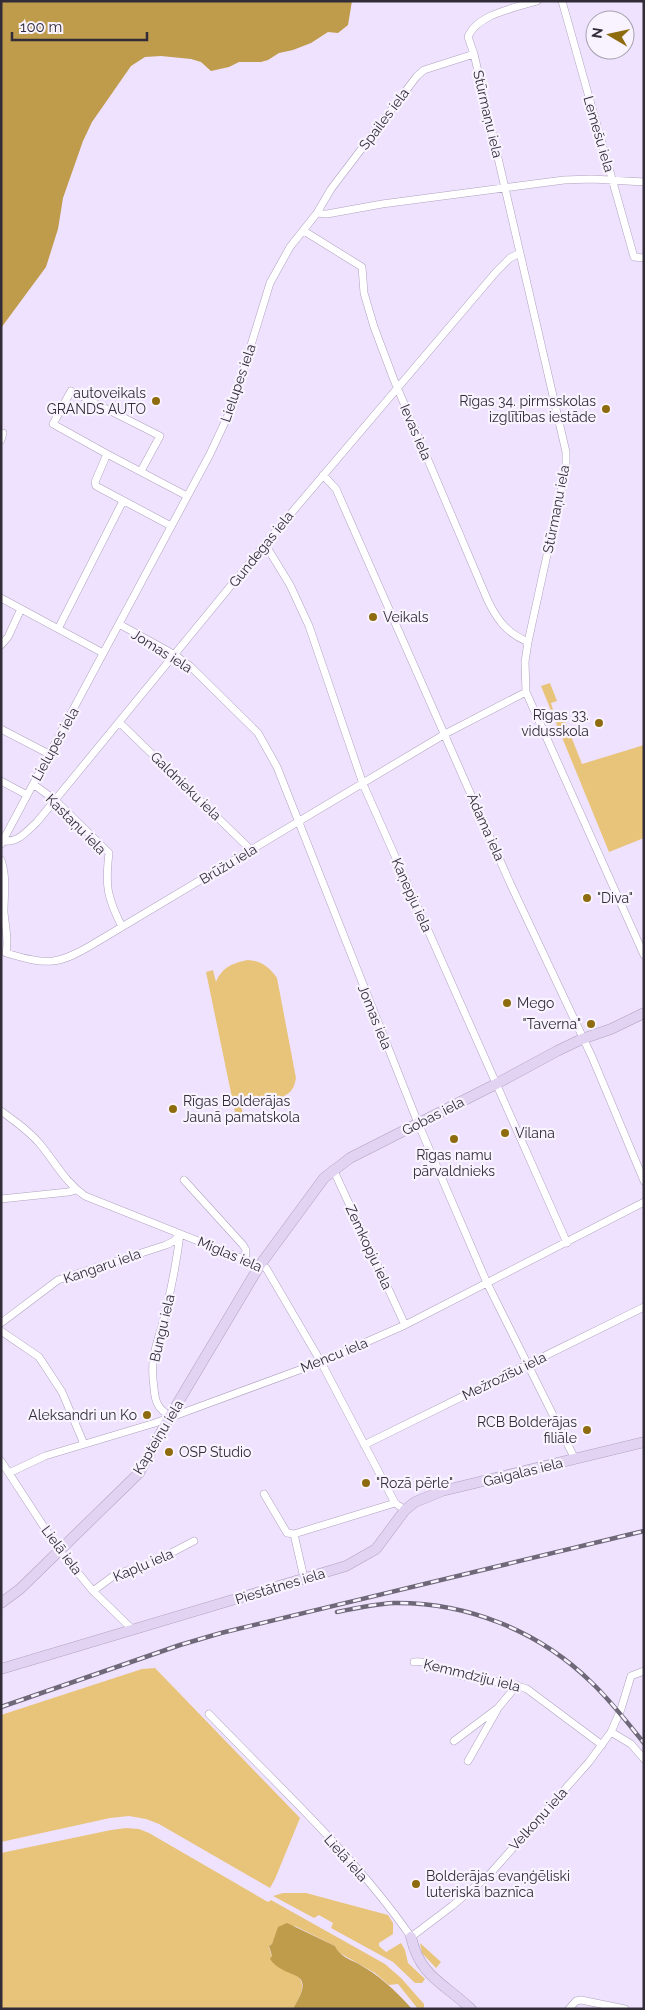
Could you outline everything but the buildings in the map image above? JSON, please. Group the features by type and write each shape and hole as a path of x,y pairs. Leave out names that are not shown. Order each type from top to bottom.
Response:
{"street":[{"name":"Stūrmaņu iela","path":"537,1 499,14 471,28 468,37 474,54 506,189 566,452 566,468 528,642 525,671 526,692 644,955"},
{"name":"Lemešu iela","path":"562,1 634,257 644,258"},
{"name":"Spailes iela","path":"317,213 331,189 417,76 424,70 474,54"},
{"path":"317,213 327,214 382,204 564,180 612,179 644,182"},
{"name":"Lielupes iela","path":"2,842 210,454 232,407 270,283 290,247 317,213"},
{"name":"Ievas iela","path":"304,231 362,267 366,302 397,388 494,614 514,636 528,642"},
{"name":"Gundegas iela","path":"2,842 16,840 24,834 55,800 265,544 397,388 496,272 510,258 520,253"},
{"path":"141,471 160,436 71,391 53,424 187,496"},
{"path":"107,454 95,482 96,486 171,526"},
{"name":"Ādama iela","path":"323,476 336,489 444,734 582,1039 592,1057 644,1181"},
{"path":"58,629 123,501"},
{"name":"Kaņepju iela","path":"265,544 290,585 309,626 363,784 567,1243"},
{"path":"1,598 103,653"},
{"path":"1,645 8,637 21,609"},
{"name":"Jomas iela","path":"119,624 175,655 207,681 258,733 276,767 418,1123 487,1284 575,1459"},
{"name":"Brūžu iela","path":"1,860 5,880 4,914 7,938 3,952 44,962 64,960 74,956 444,734 526,692"},
{"name":"Galdnieku iela","path":"119,722 251,850"},
{"path":"1,729 49,754"},
{"path":"1,781 27,795"},
{"name":"Kastaņu iela","path":"32,784 55,800 109,852 106,884 110,904 122,927"},
{"name":"Gobas iela","path":"260,1265 298,1212 333,1169 350,1158 557,1051 582,1039 611,1029 644,1012"},
{"name":"Miglas iela","path":"1,1111 24,1128 40,1144 61,1174 76,1190 85,1196 266,1268 272,1275 321,1362 395,1504"},
{"name":"Zemkopju iela","path":"333,1169 405,1325"},
{"path":"184,1180 243,1245 246,1250 246,1260"},
{"path":"1,1198 76,1190"},
{"name":"Mencu iela","path":"9,1472 33,1460 155,1422 321,1362 405,1325 644,1202"},
{"name":"Kangaru iela","path":"1,1322 58,1280 166,1245 174,1241 180,1234"},
{"name":"Bungu iela","path":"170,1416 160,1409 155,1398 152,1357 164,1318 180,1234"},
{"name":"Kapteiņu iela","path":"1,1603 20,1589 139,1473 170,1416 260,1265"},
{"name":"Mežrozīšu iela","path":"364,1445 644,1307"},
{"path":"1,1331 40,1357 62,1392 84,1444"},
{"name":"Gaigalas iela","path":"405,1510 415,1502 442,1491 644,1442"},
{"name":"Lielā iela","path":"1,1461 59,1550 93,1591 134,1630"},
{"path":"264,1494 287,1533 294,1534 395,1504 405,1510"},
{"name":"Piestātnes iela","path":"1,1669 346,1566 376,1549 405,1510"},
{"path":"294,1534 304,1578"},
{"name":"Kapļu iela","path":"93,1591 116,1574 150,1564 194,1541"},
{"name":"Ķemmdziju iela","path":"414,1662 423,1661 454,1674 517,1685 527,1690 602,1744"},
{"name":"Velkoņu iela","path":"411,1937 489,1875 589,1762 611,1732 621,1710 631,1676 644,1671"},
{"path":"468,1761 498,1708 517,1685"},
{"path":"454,1741 498,1708"},
{"name":"Lielā iela","path":"209,1714 328,1838 393,1912 411,1937 414,1953 419,1962 432,1976 471,2009"},
{"path":"611,1732 631,1744 644,1759"},
{"path":"569,2009 581,2000 625,2009"}],"shaded area":[{"path":"1,1 352,1 348,25 338,33 328,32 311,43 279,53 268,60 261,62 239,62 229,67 211,71 201,62 191,59 161,56 145,57 131,66 92,122 83,141 63,198 58,229 46,267 1,328"},
{"path":"550,683 557,701 551,703 554,713 561,711 582,764 644,745 644,838 609,852 541,686"},
{"path":"248,960 265,965 277,978 296,1078 291,1090 280,1098 251,1101 240,1098 243,1115 236,1117 206,972 213,970 216,982 221,973 229,966"},
{"path":"155,1668 300,1818 270,1888 159,1824 129,1816 110,1818 1,1842 1,1715 142,1669"},
{"path":"126,1828 139,1829 149,1833 268,1902 271,1900 385,1964 401,1978 424,2004 424,2009 418,2009 398,1984 389,1985 375,1973 338,1952 335,1946 295,1926 275,1938 269,1946 272,1957 299,1978 302,1984 300,1994 293,2009 1,2009 1,1853"},
{"path":"283,1893 306,1893 388,1915 393,1923 393,1934 379,1943 379,1946 386,1952 401,1943 408,1963 425,1979 422,1983 415,1983 393,1962 331,1928 333,1923 319,1915 314,1918 273,1896"},
{"path":"287,1923 335,1946 344,1956 380,1978 412,2009 293,2009 303,1986 301,1980 277,1966 270,1959 272,1956 269,1946 272,1944 278,1927"},
{"path":"420,1943 441,1962 436,1968 422,1953"}],"railway":[{"path":"1,1707 180,1645 221,1633 644,1531"},
{"path":"337,1612 394,1603 421,1604 475,1614 500,1623 525,1634 571,1664 605,1696 644,1743"}],"place":[{"name":"autoveikals GRANDS AUTO","path":"156,401"},
{"name":"Rīgas 34. pirmsskolas izglītības iestāde","path":"606,409"},
{"name":"Veikals","path":"373,617"},
{"name":"Rīgas 33. vidusskola","path":"599,723"},
{"name":"\"Diva\"","path":"587,898"},
{"name":"Mego","path":"507,1003"},
{"name":"\"Taverna\"","path":"591,1024"},
{"name":"Rīgas Bolderājas Jaunā pamatskola","path":"173,1109"},
{"name":"Vilana","path":"505,1133"},
{"name":"Rīgas namu pārvaldnieks","path":"454,1139"},
{"name":"Aleksandri un Ko","path":"147,1415"},
{"name":"RCB Bolderājas filiāle","path":"587,1430"},
{"name":"OSP Studio","path":"169,1452"},
{"name":"\"Rozā pērle\"","path":"366,1483"},
{"name":"Bolderājas evaņģēliski luteriskā baznīca","path":"416,1884"}]}
